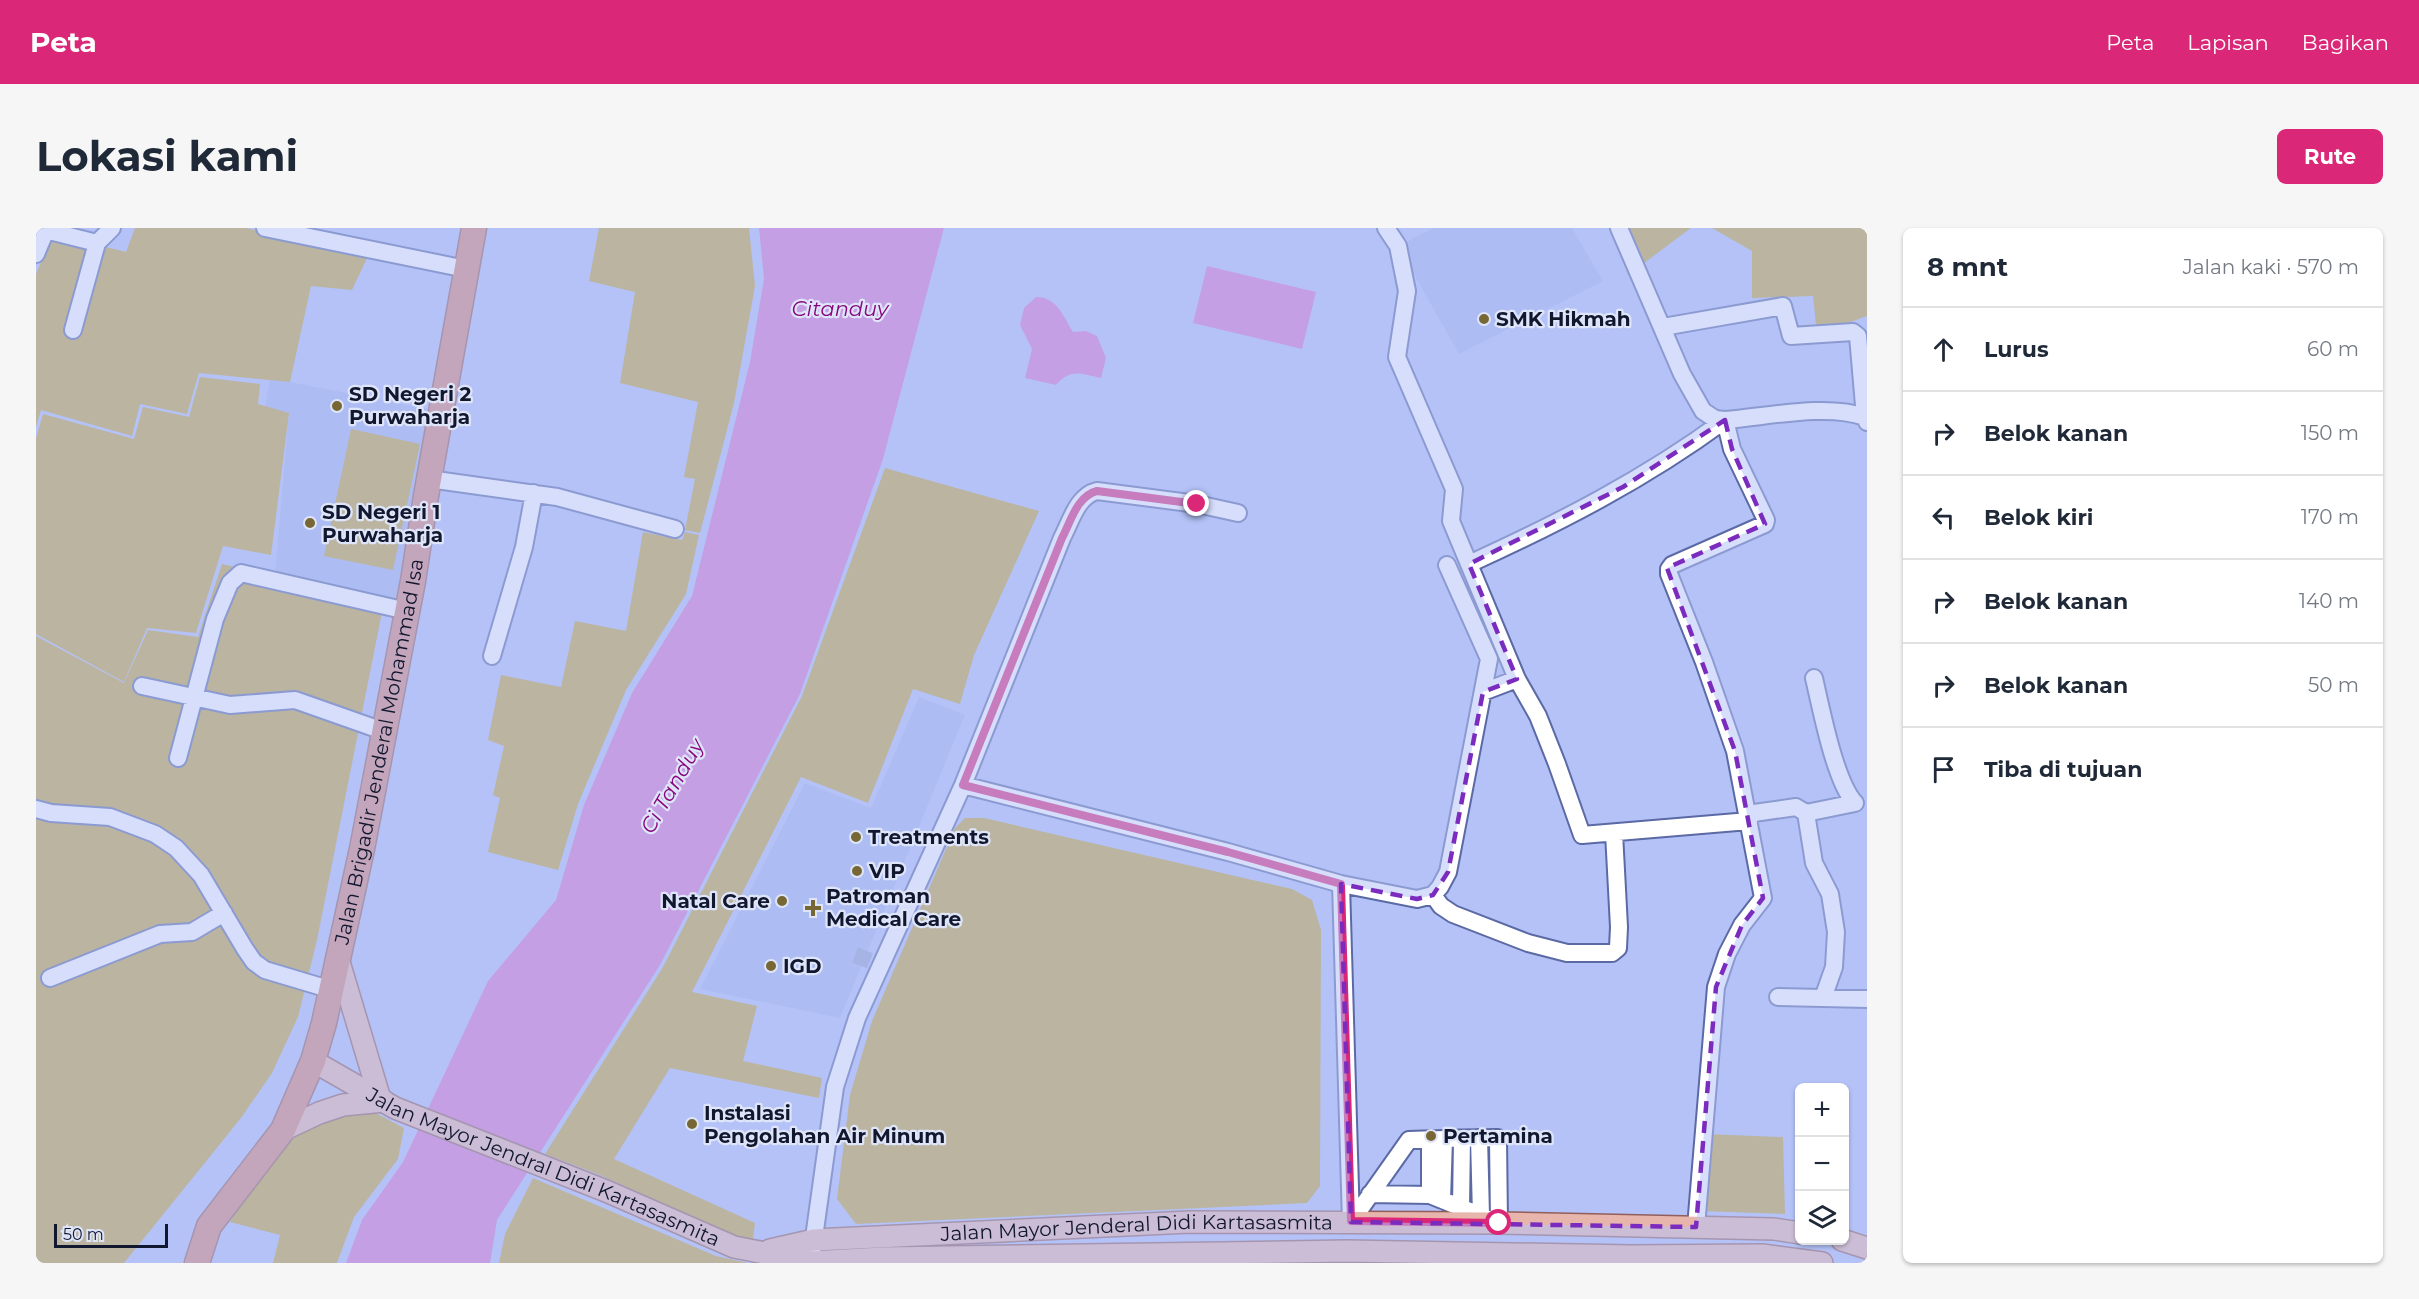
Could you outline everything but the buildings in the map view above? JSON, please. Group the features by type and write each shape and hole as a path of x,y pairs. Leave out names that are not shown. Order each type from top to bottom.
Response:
{"highway":[{"name":"Jalan Brigadir Jenderal Mohammad Isa","path":"197,1263 209,1226 283,1130 313,1061 339,962 362,849 407,611 474,228"}],"main road":[{"path":"283,1130 319,1113 343,1105 387,1103 339,962"},
{"name":"Jalan Mayor Jendral Didi Kartasasmita","path":"313,1061 387,1103 606,1191 711,1238 734,1247 811,1262 883,1258 1347,1257 1760,1259 1822,1263"},
{"name":"Jalan Mayor Jenderal Didi Kartasasmita","path":"761,1252 814,1240 1189,1222 1490,1219 1774,1229 1795,1232"},
{"path":"1849,1242 1867,1248"}],"street":[{"path":"73,330 97,243 112,228"},
{"path":"265,228 314,233 466,269"},
{"path":"1386,228 1398,246 1407,291 1397,357 1454,489 1451,521 1517,679 1538,716 1580,832 1585,836 1748,818 1796,807 1806,813 1861,807"},
{"path":"1619,228 1682,374 1703,411 1715,419 1725,420 1815,412 1854,413 1866,420"},
{"path":"36,254 42,229 97,243"},
{"path":"1663,327 1783,306 1791,336 1853,332 1858,336 1866,420"},
{"path":"1469,564 1548,528 1623,487 1680,454 1725,420"},
{"path":"1696,1227 1716,987 1727,954 1742,925 1763,898 1735,751 1669,569 1672,565 1765,524 1766,520 1732,449 1725,420"},
{"path":"429,479 534,494 609,510 675,529"},
{"path":"811,1262 835,1087 857,1018 963,785 1058,549 1082,499 1088,493 1097,491 1197,504 1238,513"},
{"path":"492,657 524,547 534,494"},
{"path":"963,785 1216,849 1341,884 1418,900 1433,895 1448,872 1489,659 1447,565"},
{"path":"178,758 223,595 234,577 241,573 407,611"},
{"path":"1814,678 1828,738 1847,795 1861,807"},
{"path":"1483,692 1517,679"},
{"path":"142,686 230,705 295,700 383,731"},
{"path":"36,809 51,813 110,817 155,834 176,848 201,875 254,962 266,970 332,990"},
{"path":"1806,813 1814,863 1830,894 1836,932 1834,967 1823,998"},
{"path":"1433,895 1441,906 1453,914 1528,943 1567,953 1612,953 1618,948 1619,927 1614,833"},
{"path":"1341,884 1351,1221"},
{"path":"50,978 160,934 192,932 224,914"},
{"path":"1778,997 1867,999"},
{"path":"1351,1221 1370,1194 1409,1140 1498,1138 1490,1219 1436,1198 1370,1194"},
{"path":"1436,1198 1437,1139"},
{"path":"1461,1207 1462,1139"},
{"path":"1760,1259 1774,1229"}],"highlighted area":[{"path":"1725,420 1732,449 1765,524 1667,568 1735,751 1763,898 1742,925 1716,987 1696,1227 1351,1222 1341,884 1417,899 1433,895 1448,872 1483,692 1517,679 1469,564 1623,487"}],"shaded area":[{"path":"135,228 246,228 368,256 352,290 311,286 290,382 199,373 187,414 140,404 132,436 41,410 36,427 36,274 53,234 126,252"},
{"path":"599,228 749,228 755,286 734,403 700,533 685,530 695,479 684,477 698,402 620,383 635,292 589,281"},
{"name":"SMK Hikmah","path":"1433,228 1572,228 1603,281 1459,354 1398,246"},
{"path":"1613,228 1691,228 1628,275"},
{"path":"1712,228 1867,228 1867,316 1817,334 1813,296 1752,298 1752,251"},
{"path":"200,377 260,384 258,404 289,413 271,555 223,546 196,633 147,628 124,682 36,634 36,438 43,414 134,439 143,407 189,417"},
{"path":"270,378 428,409 398,606 275,574 289,413 265,408"},
{"path":"351,429 420,444 393,570 324,556"},
{"path":"885,468 1039,511 974,655 960,704 913,689 868,803 801,777 692,992 757,1006 743,1061 822,1078 819,1098 670,1068 614,1159 755,1223 753,1239 735,1236 600,1175 545,1154 663,967 802,696"},
{"path":"643,532 682,540 685,532 699,535 686,594 626,690 578,804 558,870 488,852 500,798 493,795 504,746 488,740 501,675 561,687 575,621 626,631"},
{"path":"222,564 384,602 317,940 298,1017 272,1073 241,1118 124,1263 36,1263 36,636 124,683 148,630 198,637"},
{"name":"Patroman Medical Care","path":"919,697 965,715 840,1018 700,989 805,783 871,808"},
{"path":"965,818 984,818 1292,889 1312,900 1321,930 1320,1186 1307,1203 856,1224 837,1199 850,1095 872,1021 955,828"},
{"path":"372,1111 404,1128 398,1159 354,1217 337,1263 273,1263 280,1235 230,1222 247,1194 278,1153 303,1132 331,1119"},
{"path":"1706,1134 1783,1137 1785,1214 1700,1211"},
{"path":"533,1178 716,1256 748,1263 499,1263 505,1234"}],"water":[{"name":"Citanduy","path":"759,228 944,228 883,459 800,694 660,965 497,1220 490,1263 346,1263 362,1220 403,1162 488,981 556,900 584,805 632,693 692,596 750,362 764,279"},
{"path":"1207,266 1316,292 1302,349 1193,323"},
{"path":"1036,297 1049,300 1054,304 1073,332 1086,331 1097,336 1106,358 1101,378 1072,374 1056,385 1025,378 1032,349 1020,325 1024,308"}],"tunnel":[{"path":"855,955 881,965"}],"place":[{"name":"SMK Hikmah","path":"1484,319"},
{"name":"SD Negeri 2 Purwaharja","path":"337,406"},
{"name":"SD Negeri 1 Purwaharja","path":"310,523"},
{"name":"Treatments","path":"856,837"},
{"name":"VIP","path":"857,871"},
{"name":"Natal Care","path":"782,901"},
{"name":"Patroman Medical Care","path":"813,908"},
{"name":"IGD","path":"771,966"},
{"name":"Instalasi Pengolahan Air Minum","path":"692,1124"},
{"name":"Pertamina","path":"1431,1136"}],"route":[{"path":"1197,504 1097,491 1088,493 1082,499 1062,538 963,785 1228,852 1341,884 1351,1221 1499,1223"}],"water label":[{"name":"Ci Tanduy","path":"672,786"}]}
